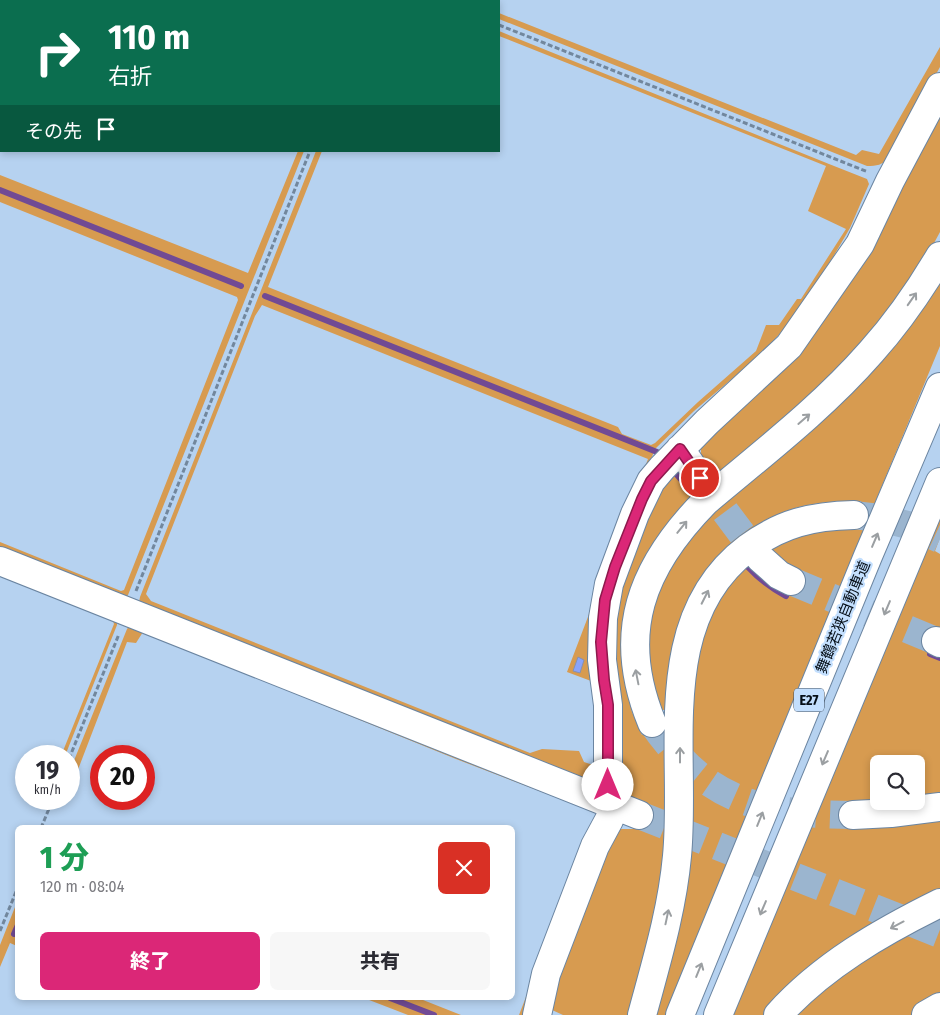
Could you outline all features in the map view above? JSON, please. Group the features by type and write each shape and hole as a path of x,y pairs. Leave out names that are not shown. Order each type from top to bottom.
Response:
{"main road":[{"path":"537,1015 546,974 595,846 614,806 608,785 608,705 601,642 605,600 615,567 642,499 651,481 680,449 789,346 860,244 890,181 940,87"},
{"path":"652,723 639,686 635,666 635,627 645,589 665,550 691,516 706,501 827,398 870,353 914,297 940,256"},
{"name":"舞鶴若狭自動車道","path":"680,1015 868,556 940,387"},
{"path":"680,449 700,478"},
{"name":"E27","path":"718,1015 940,482"},
{"path":"642,1015 659,954 673,886 680,816 680,694 687,645 699,608 710,587 721,572 738,556 776,530 799,521 825,516 854,515"},
{"path":"760,558 779,575 790,581"},
{"path":"0,561 639,815"},
{"path":"853,814 891,813 940,807"},
{"path":"778,1015 798,994 840,961 892,927 940,903"},
{"path":"926,1015 940,1007"}],"path":[{"path":"500,25 890,181"},
{"path":"75,745 310,152"},
{"path":"42,825 48,810"},
{"path":"0,931 15,894"}],"shaded area":[{"path":"500,13 856,155 862,150 879,154 940,47 940,67 889,158 879,165 867,166 500,19"},
{"path":"500,31 867,179 869,184 850,228 786,327 760,355 694,411 655,449 610,565 600,789 139,602 316,152 322,152 268,287 618,427 622,434 651,445 756,351 766,325 779,325 797,299 801,299 846,229 808,211 826,166 500,36","holes":["262,305 648,459 567,672 591,681 601,704 596,766 584,762 579,751 542,749 530,753 151,601 146,594 255,316"]},
{"path":"940,106 940,232 916,274 871,333 821,387 796,410 715,475 701,457 701,447 727,417"},
{"path":"298,152 304,152 125,600 0,552 0,542 121,591 124,590 238,300 237,297 0,202 0,175 248,273"},
{"path":"940,278 940,346 666,1015 652,1015 691,693 703,630 730,582 768,550 796,535 851,527 861,501 825,502 789,510 747,532 729,546 700,581 680,623 671,661 667,710 662,710 651,683 646,643 656,594 690,535"},
{"path":"673,464 697,493 622,631 624,676 632,712 642,735 662,715 668,723 665,864 645,959 628,1015 563,1015 552,1010 552,992 616,829 636,829 641,806 618,793 609,600"},
{"path":"940,518 940,538 935,551 940,554 940,795 925,797 925,755 870,755 870,802 847,803 870,807 870,810 890,810 940,818 940,890 780,997 763,1015 733,1015"},
{"path":"112,618 117,620 117,625 69,745 65,745 114,624"},
{"path":"131,624 601,811 524,1015 519,1015 597,813 456,759 143,632 136,643 127,642 80,764 80,746 127,629"},
{"path":"15,907 15,945 10,943 0,967 0,945"},
{"path":"940,915 940,999 914,1015 792,1015 855,962"},
{"path":"369,1000 423,1000 461,1015 408,1015"}],"building":[{"path":"578,657 584,660 580,673 573,671"}],"waterway":[{"path":"0,190 241,286"},
{"path":"265,296 657,452 660,455"},
{"path":"671,468 693,493"},
{"path":"748,567 775,590 786,596"},
{"path":"930,654 940,658"},
{"path":"395,1000 434,1015"}],"tunnel":[{"path":"700,478 760,558"},
{"path":"854,515 879,518 912,526 940,539"},
{"path":"791,581 936,641"},
{"path":"652,723 673,750 694,771 716,787 739,799 763,807 790,811 853,815"},
{"path":"639,815 940,934"}],"route":[{"path":"608,785 608,705 601,642 605,600 609,584 635,514 651,481 662,468 680,449 700,478"}]}
